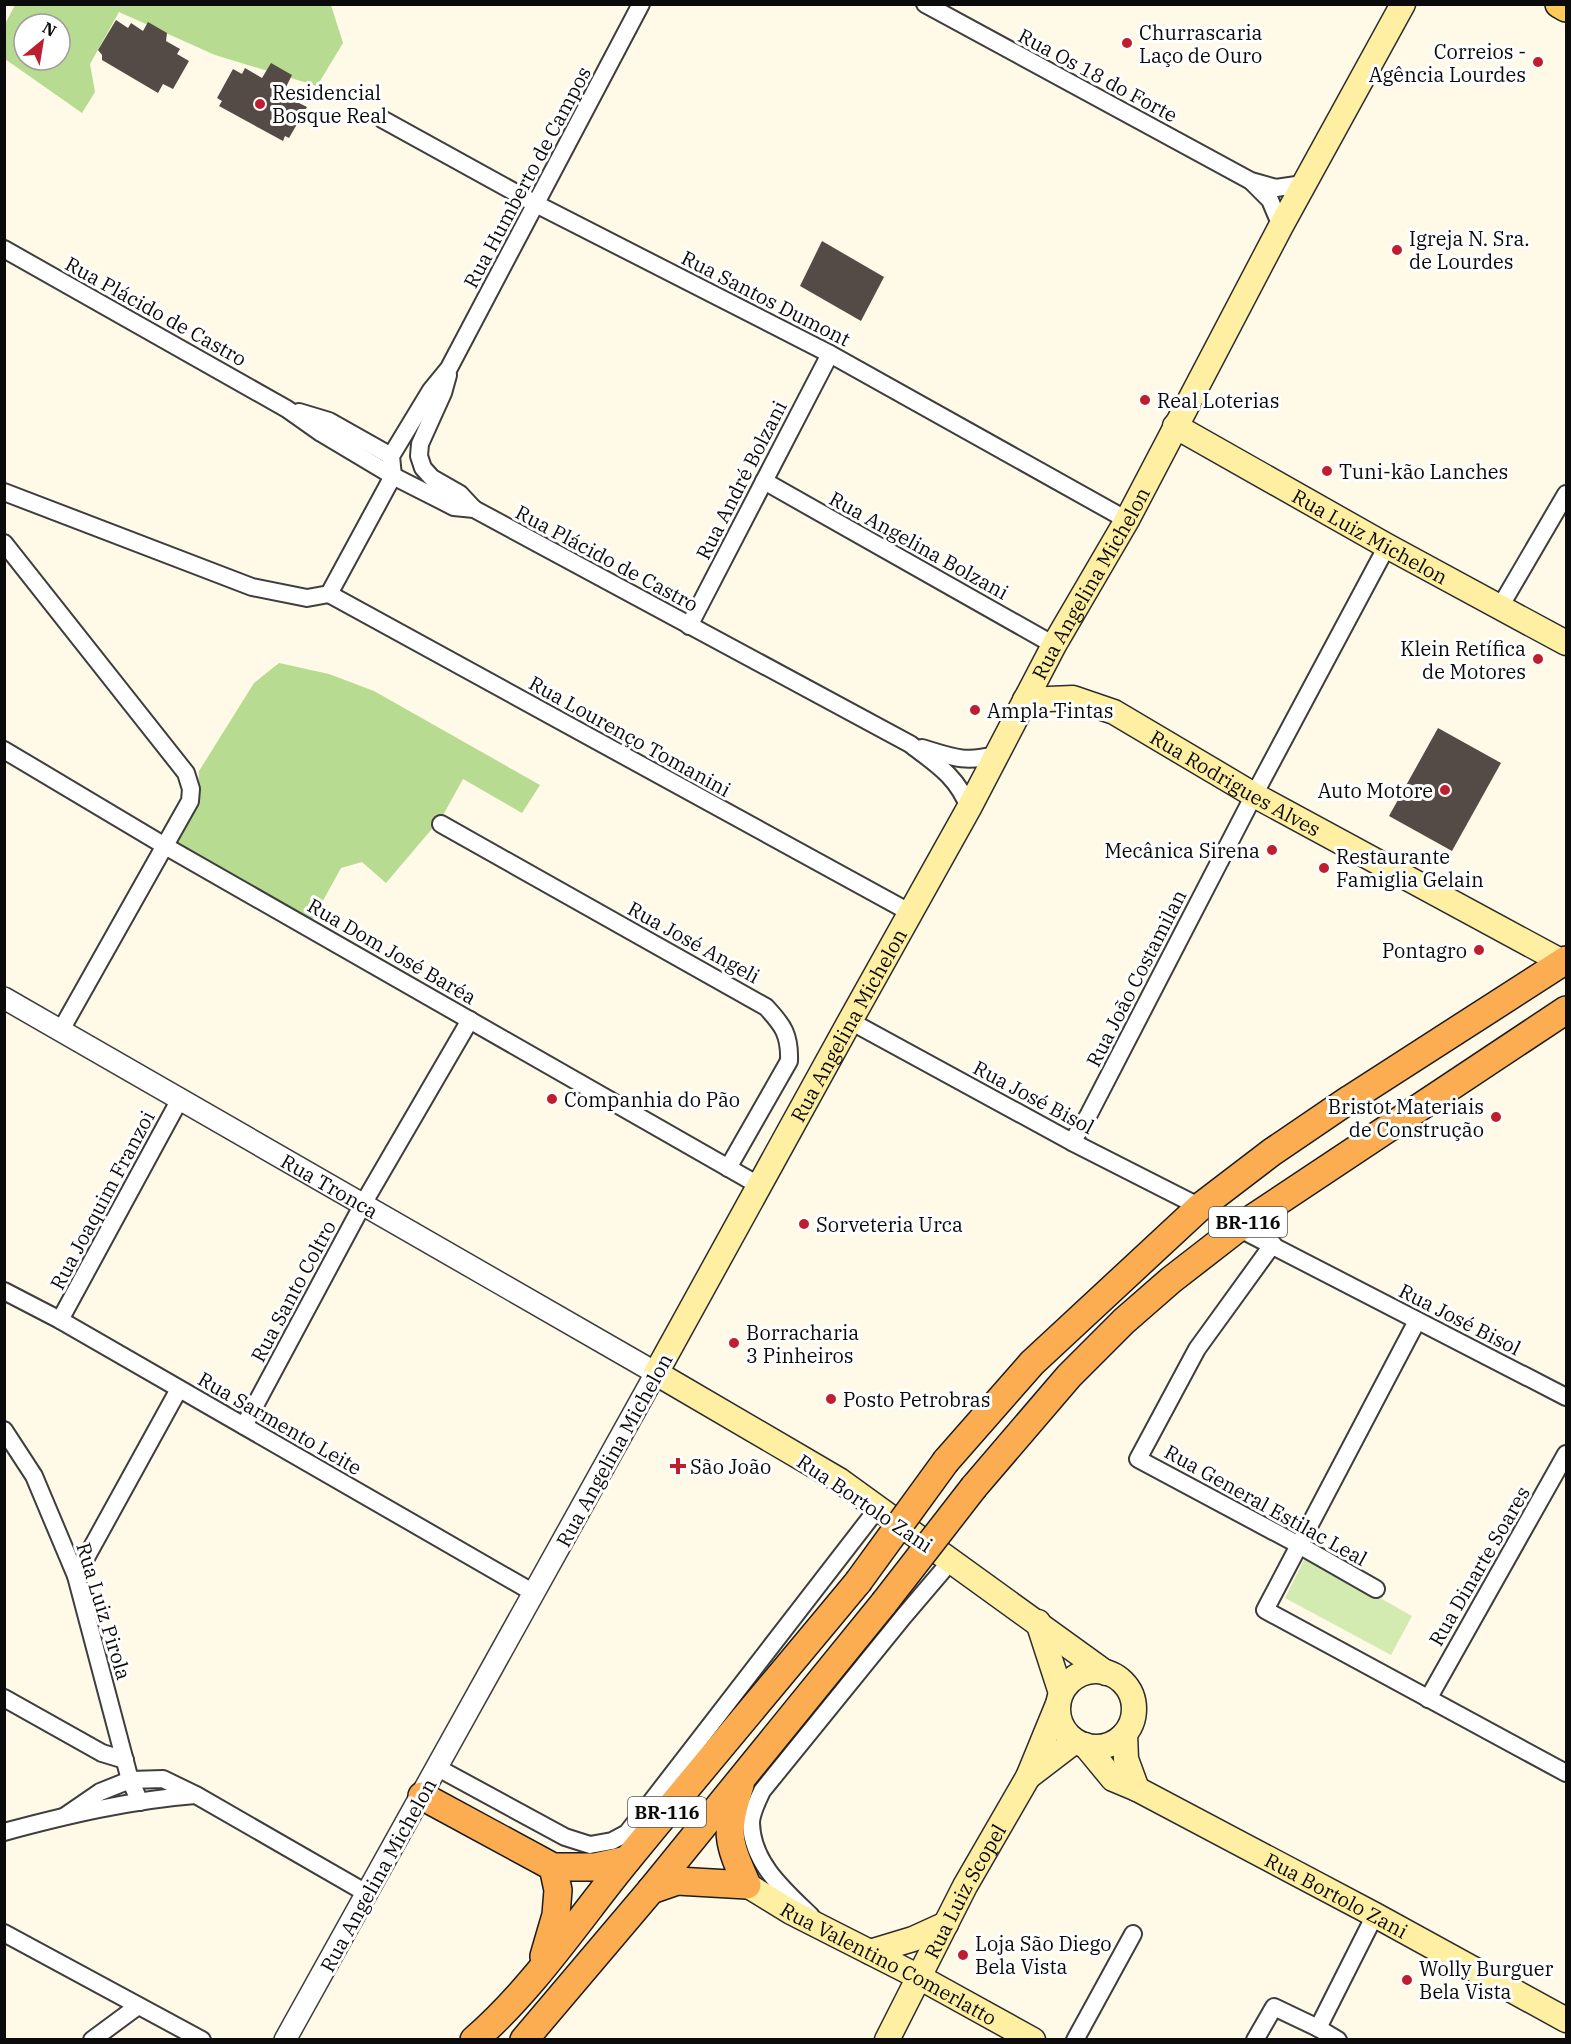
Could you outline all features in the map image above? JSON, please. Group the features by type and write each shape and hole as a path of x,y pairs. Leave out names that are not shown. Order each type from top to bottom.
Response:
{"highway":[{"name":"BR-116","path":"474,2040 540,1970 627,1860 858,1582 946,1461 1032,1363 1200,1207 1272,1152 1565,962"},
{"name":"BR-116","path":"524,2040 651,1890 884,1603 974,1487 1069,1376 1124,1321 1171,1280 1238,1228 1566,1010"},
{"path":"651,1890 677,1881 747,1885 730,1843 731,1814 742,1777"},
{"path":"422,1796 553,1867 595,1867 627,1860"},
{"path":"540,1970 556,1915 558,1890 553,1867"}],"main road":[{"name":"Rua Angelina Michelon","path":"656,1373 969,808 1054,645 1127,520 1281,226 1403,4"},
{"path":"1559,4 1566,8"},
{"name":"Rua Luiz Michelon","path":"1175,426 1387,546 1566,643"},
{"name":"Rua Rodrigues Alves","path":"1025,700 1073,699 1114,712 1254,795 1565,962"},
{"name":"Rua Bortolo Zani","path":"656,1373 839,1480 1106,1672"},
{"path":"1038,1622 1060,1699 1058,1714 1067,1734 1080,1743 1107,1745 1125,1734"},
{"path":"1060,1699 1075,1677 1095,1671 1106,1672 1116,1677 1130,1693 1133,1714 1125,1734 1126,1759 1137,1789"},
{"name":"Rua Luiz Scopel","path":"887,2040 965,1886 1028,1777 1060,1699"},
{"name":"Rua Bortolo Zani","path":"1080,1743 1113,1779 1137,1789 1375,1915 1566,2020"},
{"name":"Rua Luiz Scopel","path":"1028,1777 1080,1743"},
{"name":"Rua Valentino Comerlatto","path":"747,1885 791,1912 918,1977 1032,2040"},
{"path":"870,1952 913,1939 946,1924"}],"street":[{"name":"Rua Humberto de Campos","path":"391,456 431,390 449,368 641,4"},
{"name":"Rua Os 18 do Forte","path":"925,4 1251,182 1270,200 1281,226"},
{"name":"Rua Santos Dumont","path":"382,119 536,204 830,354 1127,520"},
{"name":"Rua Os 18 do Forte","path":"1251,182 1276,188 1304,184"},
{"name":"Rua Plácido de Castro","path":"4,249 287,409 321,433 393,476 454,507 474,509 910,744 949,773 964,794 969,808"},
{"name":"Rua André Bolzani","path":"689,626 830,354"},
{"name":"Rua Humberto de Campos","path":"449,368 443,393 420,444 419,456 423,468 432,478 460,495 474,509"},
{"name":"Rua Plácido de Castro","path":"287,409 329,421 391,456"},
{"path":"4,492 252,587 307,598 329,594 393,476 391,456"},
{"name":"Rua Angelina Bolzani","path":"764,481 1054,645"},
{"path":"1500,607 1566,494"},
{"path":"4,543 186,773 192,789 190,801 61,1030"},
{"name":"Rua João Costamilan","path":"1072,1142 1387,546"},
{"name":"Rua Lourenço Tomanini","path":"329,594 911,913"},
{"name":"Rua Plácido de Castro","path":"910,744 952,758 975,760 995,755"},
{"name":"Rua Dom José Baréa","path":"4,750 165,846 760,1186"},
{"name":"Rua José Angeli","path":"441,824 766,1007 781,1023 790,1042 789,1061 728,1168"},
{"name":"Rua Tronca","path":"4,998 656,1373"},
{"name":"Rua Santo Coltro","path":"244,1426 363,1204 470,1020"},
{"name":"Rua José Bisol","path":"850,1021 1072,1142 1200,1207"},
{"name":"Rua Joaquim Franzoi","path":"60,1320 180,1099"},
{"name":"Rua José Bisol","path":"1238,1228 1273,1244 1566,1397"},
{"name":"Rua General Estilac Leal","path":"1273,1244 1197,1349 1138,1459 1376,1589"},
{"name":"Rua Sarmento Leite","path":"4,1291 60,1320 534,1593"},
{"path":"1417,1321 1264,1610 1566,1773"},
{"name":"Rua Angelina Michelon","path":"285,2040 656,1373"},
{"path":"76,1576 179,1389"},
{"name":"Rua Luiz Pirola","path":"4,1430 11,1437 34,1476 76,1576 130,1779 140,1802"},
{"name":"Rua Dinarte Soares","path":"1428,1699 1566,1454"},
{"path":"438,1768 565,1837 590,1845 612,1841 627,1833 878,1508"},
{"path":"824,1929 774,1880 758,1854 751,1821 756,1805 762,1791 950,1562"},
{"path":"4,1698 102,1754 125,1760"},
{"path":"65,1816 100,1792 130,1779 163,1779 196,1795 368,1894"},
{"path":"4,1832 65,1816 140,1802 196,1795"},
{"path":"1318,2028 1375,1915"},
{"path":"4,1933 202,2040"},
{"path":"1075,2040 1133,1934"},
{"path":"92,2040 138,2006"},
{"path":"1255,2040 1274,2007 1338,2040"}],"green space":[{"path":"15,5 331,5 343,43 317,86 215,55 119,12 90,64 95,92 82,113 24,72 72,72 72,12 12,12 12,64 5,59 5,24"},
{"path":"279,663 329,674 374,691 540,785 522,813 463,779 442,817 386,883 362,862 341,868 309,926 169,845 198,791 199,771 254,683"},
{"path":"1306,1556 1412,1616 1391,1655 1285,1598"}],"building":[{"path":"116,20 128,28 131,23 143,31 148,22 167,33 166,41 180,49 177,54 189,61 173,89 163,84 158,93 102,60 102,55 98,50"},
{"name":"Residencial Bosque Real","path":"271,63 292,75 286,87 299,94 295,101 307,107 289,138 285,136 283,141 219,106 222,101 217,98 233,69 242,74 245,68 262,78"},
{"path":"822,241 884,277 861,321 800,286"},
{"name":"Auto Motore","path":"1438,728 1501,763 1452,851 1389,816"}],"place":[{"name":"Churrascaria Laço de Ouro","path":"1127,43"},
{"name":"Correios - Agência Lourdes","path":"1538,62"},
{"name":"Residencial Bosque Real","path":"260,104"},
{"name":"Igreja N. Sra. de Lourdes","path":"1397,250"},
{"name":"Real Loterias","path":"1145,400"},
{"name":"Tuni-kão Lanches","path":"1327,471"},
{"name":"Klein Retífica de Motores","path":"1538,659"},
{"name":"Ampla Tintas","path":"975,710"},
{"name":"Auto Motore","path":"1445,790"},
{"name":"Mecânica Sirena","path":"1272,850"},
{"name":"Restaurante Famiglia Gelain","path":"1324,868"},
{"name":"Pontagro","path":"1479,950"},
{"name":"Companhia do Pão","path":"552,1099"},
{"name":"Bristot Materiais de Construção","path":"1496,1117"},
{"name":"Sorveteria Urca","path":"804,1224"},
{"name":"Borracharia 3 Pinheiros","path":"734,1343"},
{"name":"Posto Petrobras","path":"831,1399"},
{"name":"São João","path":"678,1466"},
{"name":"Loja São Diego Bela Vista","path":"963,1955"},
{"name":"Wolly Burguer Bela Vista","path":"1407,1980"}]}
